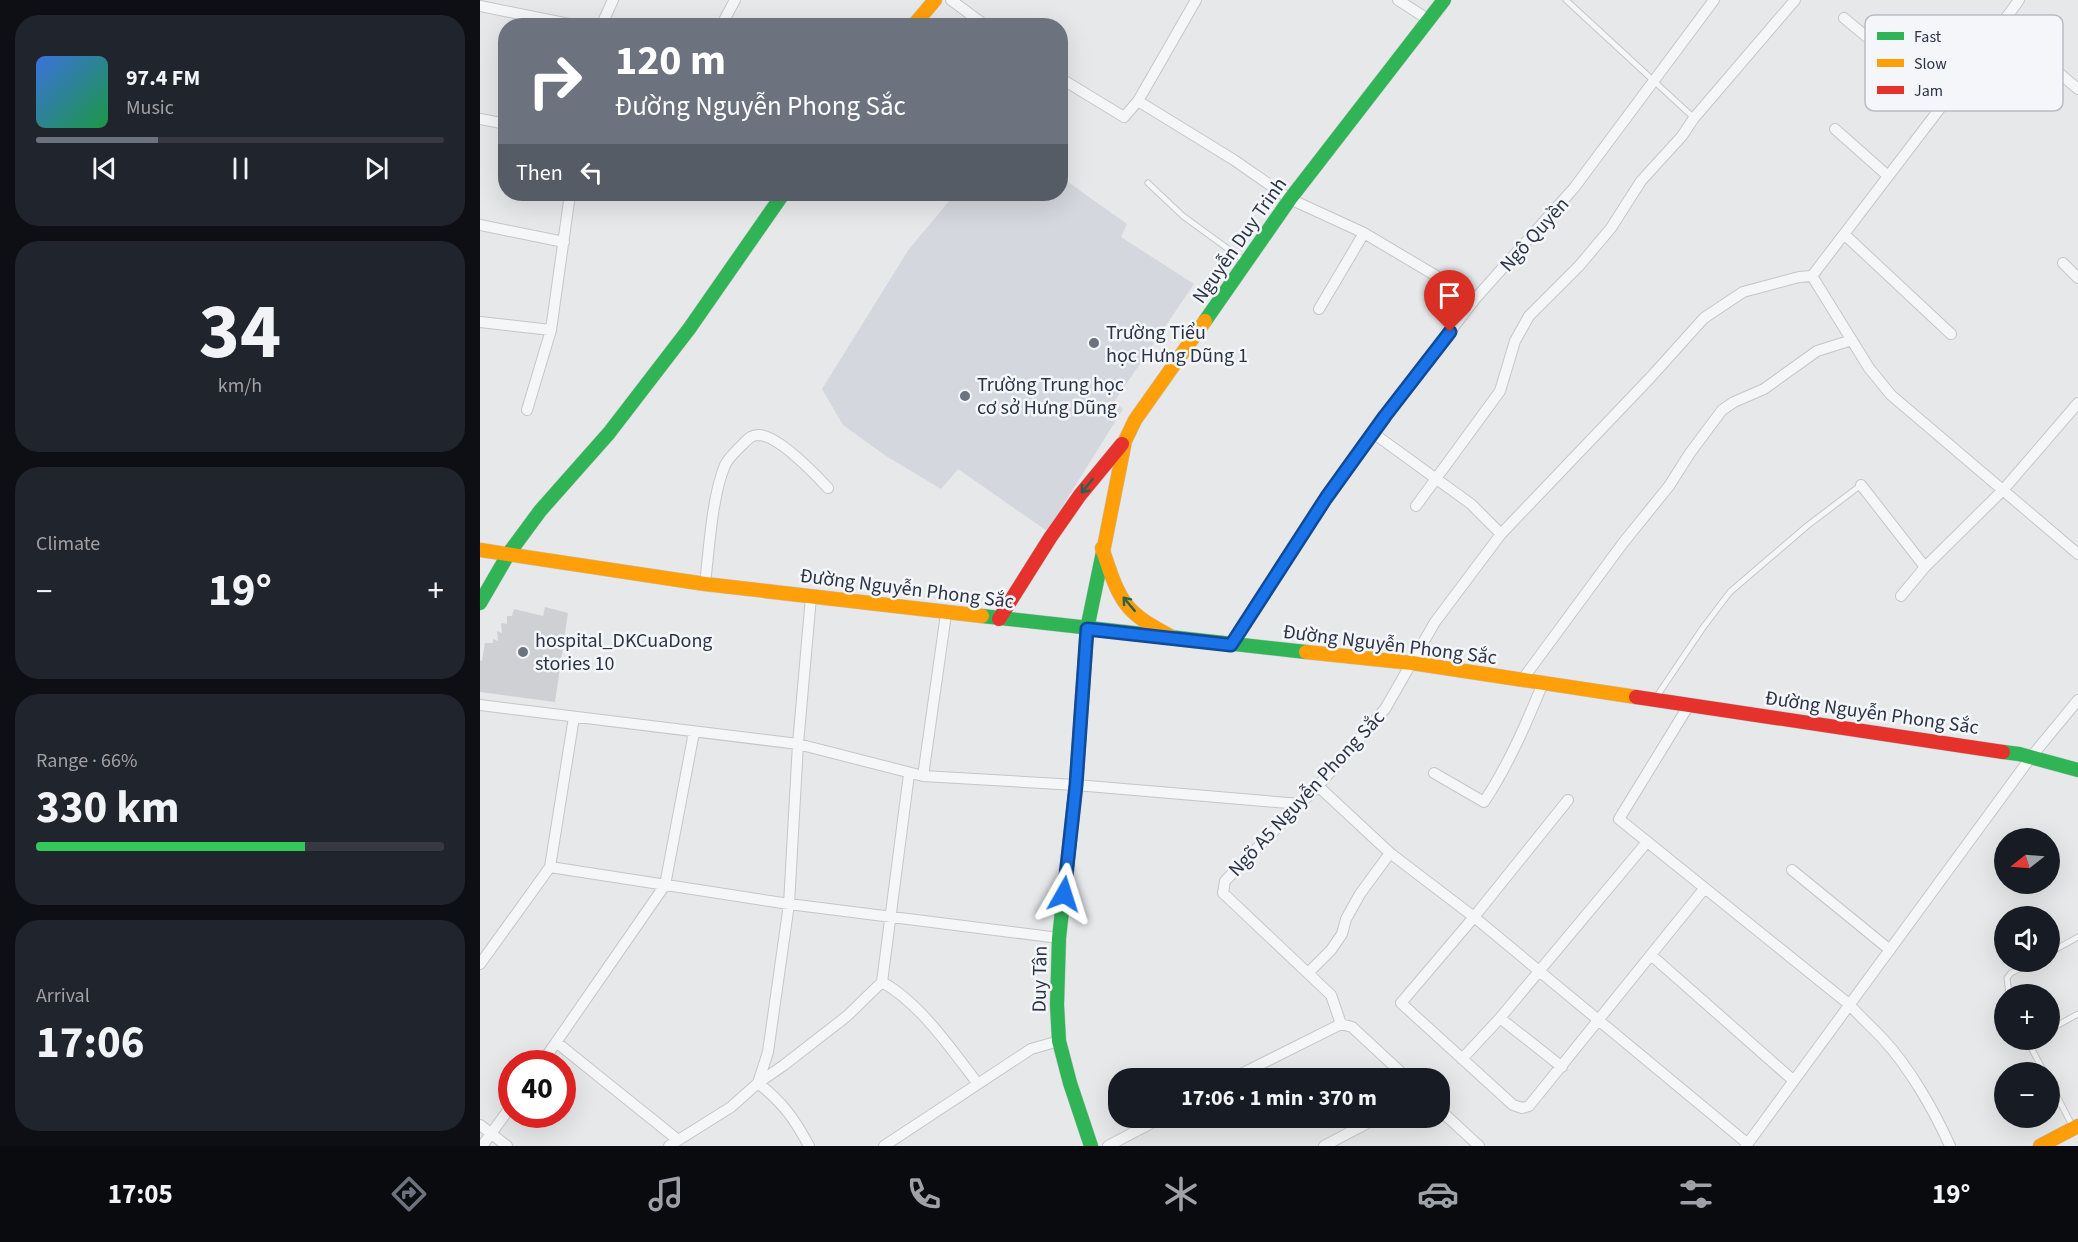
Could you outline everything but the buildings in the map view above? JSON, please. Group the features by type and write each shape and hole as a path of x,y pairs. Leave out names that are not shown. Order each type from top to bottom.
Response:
{"street":[{"path":"605,18 613,0"},
{"path":"725,18 735,0"},
{"path":"920,18 935,0"},
{"path":"951,0 975,18"},
{"path":"1068,83 1124,117 1138,101 1196,0"},
{"path":"1398,0 1429,20"},
{"name":"Nguyễn Duy Trinh","path":"1087,629 1125,441 1135,420 1290,199 1444,0"},
{"name":"Ngô Quyền","path":"1231,645 1326,498 1373,433 1475,299 1574,188 1714,0"},
{"path":"1416,506 1500,391 1515,342 1529,316 1579,266 1611,228 1641,181 1682,136 1795,0"},
{"path":"2008,15 2019,0"},
{"path":"480,6 539,18"},
{"path":"1844,18 1865,36"},
{"path":"2063,76 2078,89"},
{"path":"1138,101 1234,160 1290,199 1364,233 1475,299"},
{"path":"1938,111 1812,276 1869,369 1891,394 2078,554"},
{"path":"480,119 498,122"},
{"path":"1835,129 1888,176"},
{"path":"527,410 551,330 569,201"},
{"path":"480,603 509,553 540,511 609,432 688,329 778,201"},
{"path":"480,225 564,242"},
{"path":"1319,309 1364,233"},
{"path":"1845,234 1952,334"},
{"path":"2063,263 2078,278"},
{"name":"Ngõ A5 Nguyễn Phong Sắc","path":"1341,1024 1331,995 1223,893 1225,881 1318,786 1385,709 1435,622 1501,534 1704,318 1743,291 1812,276"},
{"path":"480,321 551,330"},
{"path":"1522,680 1623,543 1669,486 1722,410 1764,389 1817,351 1852,340"},
{"path":"1901,596 1925,567 2004,489 2078,403"},
{"path":"1373,433 1471,504 1501,534"},
{"path":"705,584 710,538 726,463 750,437 759,435 768,438 791,452 828,488"},
{"path":"999,618 1080,495 1125,441"},
{"path":"1861,484 1925,567"},
{"path":"1102,547 1116,585 1127,605 1175,639"},
{"name":"Đường Nguyễn Phong Sắc","path":"480,549 705,584 946,614 1412,663 2019,754 2078,770"},
{"path":"758,1083 768,1052 789,904 798,744 811,597"},
{"path":"923,776 946,614"},
{"name":"Duy Tân","path":"1087,629 1076,785 1059,938 1057,1005 1059,1041 1091,1146"},
{"path":"1434,773 1484,802 1502,774 1524,731 1543,683"},
{"path":"1318,786 1390,854 1474,917 1747,1145 2031,757 2078,700"},
{"path":"480,705 798,744 923,776 1076,785 1300,804"},
{"path":"1689,705 1619,819 1850,1005 1884,1040 1900,1062 1934,1114 1950,1146"},
{"path":"480,964 550,867 574,717"},
{"path":"551,1050 665,885 694,732"},
{"path":"556,1042 674,1143 731,1107 758,1083 848,1016 882,982 909,774"},
{"path":"1568,800 1401,1003 1513,1105 1522,1108 1529,1106 1704,889"},
{"path":"1462,1059 1500,1018 1647,842"},
{"path":"1308,973 1331,950 1342,934 1346,919 1360,894 1390,854"},
{"path":"550,867 789,904 1059,938"},
{"path":"1792,870 1890,950"},
{"path":"1651,956 1794,1081"},
{"path":"882,982 891,986 914,1007 978,1084"},
{"path":"1500,1018 1562,1067"},
{"path":"1253,1068 1341,1024 1352,1027 1396,1068"},
{"path":"884,1146 1031,1049 1059,1041"},
{"path":"758,1083 780,1101 796,1122 809,1146"},
{"path":"1450,1119 1479,1146"},
{"path":"482,1146 498,1124"},
{"path":"480,1125 507,1146"},
{"path":"2040,1146 2076,1127"},
{"path":"1108,1146 1142,1128"},
{"path":"1324,1146 1358,1128"}],"lane":[{"path":"1566,0 1695,118"},
{"path":"1148,183 1183,216 1247,262"},
{"path":"1655,699 1730,592 1807,526 1861,484"},
{"path":"2060,946 2078,937"},
{"path":"2060,1024 2078,1014"},
{"path":"2060,1100 2076,1127"}],"shaded area":[{"path":"1068,182 1127,224 1121,237 1194,284 1114,402 1123,409 1047,531 958,469 941,489 886,456 843,425 822,389 909,249 949,201 1068,201"}],"traffic: fast":[{"path":"1205,321 1290,199 1444,0"},
{"path":"480,603 509,553 540,511 609,433 689,329 778,201"},
{"path":"1091,1146 1059,1041 1057,1005 1059,938 1076,785 1087,629 1103,552"},
{"path":"982,616 1306,652"},
{"path":"2003,752 2078,770"}],"traffic: slow":[{"path":"920,18 935,0"},
{"path":"1103,552 1125,441 1135,420 1205,321"},
{"path":"1102,548 1115,584 1126,604 1141,619 1172,637"},
{"path":"480,550 705,584 982,616"},
{"path":"1306,652 1412,663 1636,697"},
{"path":"2040,1146 2078,1126"}],"traffic: jam":[{"path":"999,619 1080,495 1122,444"},
{"path":"1636,697 2003,752"}],"place":[{"name":"Trường Tiểu học Hưng Dũng 1","path":"1094,343"},
{"name":"Trường Trung học cơ sở Hưng Dũng","path":"965,396"},
{"name":"hospital_DKCuaDong stories 10","path":"523,652"}],"route":[{"path":"1064,894 1076,785 1087,629 1231,645 1326,498 1385,416 1450,332"}]}
